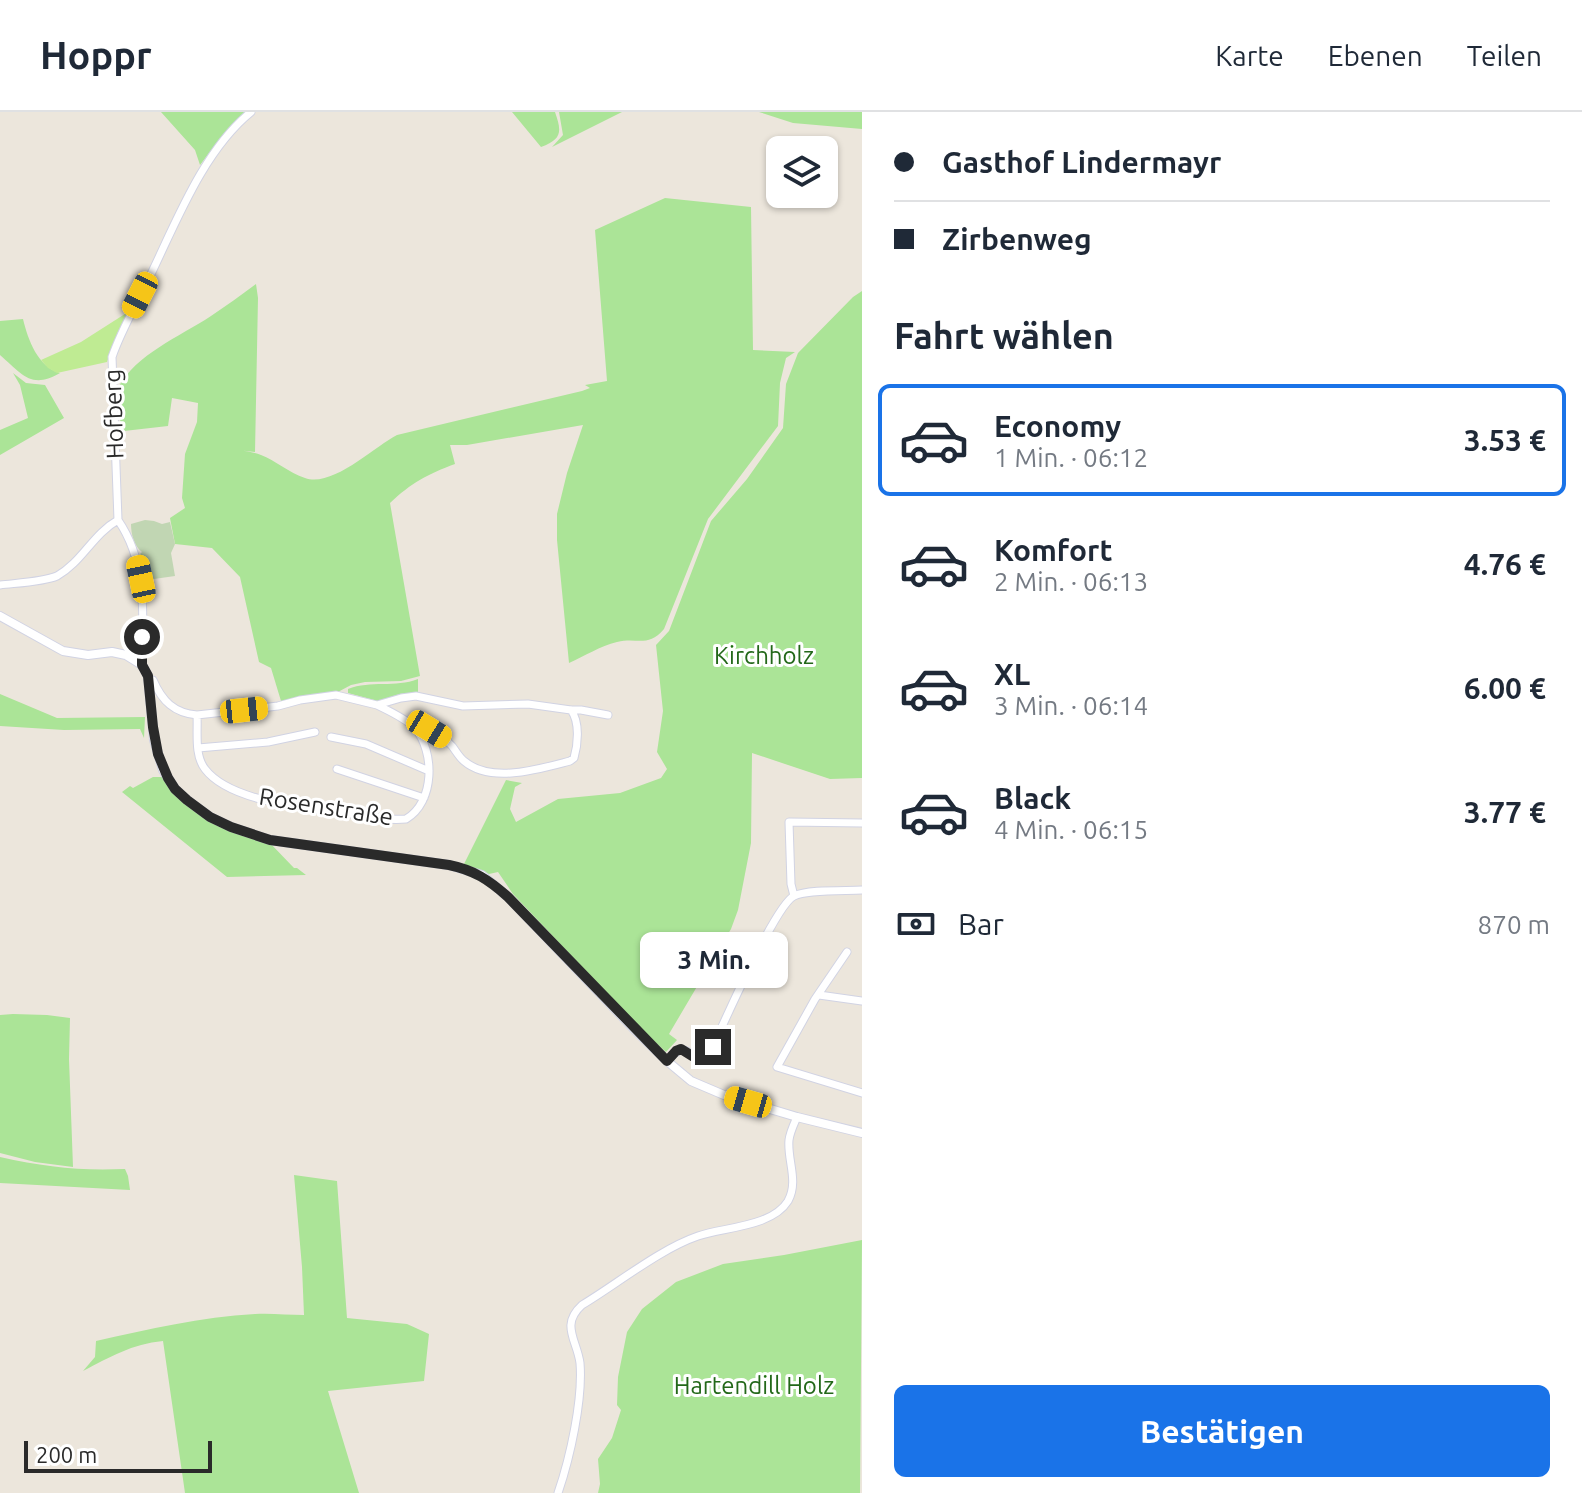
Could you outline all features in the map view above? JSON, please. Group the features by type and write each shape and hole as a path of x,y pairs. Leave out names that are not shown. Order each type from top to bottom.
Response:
{"street":[{"name":"Hofberg","path":"118,520 111,365 120,334 211,156 227,134 251,112"},
{"path":"0,585 54,577 70,567 99,535 118,520 136,555 142,583 142,665"},
{"path":"0,616 63,651 88,655 112,652 126,655 142,665 149,680 158,754 168,778 175,789 210,817 270,840 449,865 482,875 508,897 667,1061 691,1081 706,1089 797,1117 862,1133"},
{"path":"149,680 153,680 171,707 184,714 278,706 331,695 347,696 377,705 413,726 429,729 443,737 468,764 503,774 574,758 577,723 571,710"},
{"path":"377,705 416,696 463,706 528,704 608,715"},
{"path":"197,715 198,748 268,742 315,732"},
{"name":"Rosenstraße","path":"198,748 199,759 212,777 240,792 293,807 402,819 412,816 421,807 429,771 427,751 413,726"},
{"path":"331,737 366,744 429,771"},
{"path":"337,769 424,798"},
{"path":"794,896 789,822 862,823"},
{"path":"667,1061 681,1049 705,1064 769,931 783,906 794,896 862,890"},
{"path":"847,952 777,1067 862,1093"},
{"path":"819,995 862,1001"},
{"path":"558,1493 568,1464 580,1378 579,1360 570,1330 574,1314 582,1305 683,1242 761,1220 779,1210 788,1200 793,1184 789,1140 797,1117"}],"green space":[{"path":"161,112 246,112 225,132 200,165 195,150"},
{"path":"512,112 555,112 559,125 557,138 541,147"},
{"path":"559,112 622,112 552,147 563,135"},
{"path":"759,112 862,112 862,129 793,123"},
{"path":"665,198 751,207 753,350 795,352 786,358 780,383 778,426 708,519 664,629 653,638 611,644 569,663 557,514 583,425 467,445 450,445 455,464 420,480 390,503 420,676 401,681 365,682 336,693 281,701 271,668 259,662 240,577 212,548 175,544 170,518 185,508 182,498 185,454 197,422 198,403 172,398 168,426 124,431 119,410 123,390 118,388 126,376 147,356 256,284 255,452 237,450 261,455 305,478 316,480 328,477 397,435 582,391 590,388 585,385 607,381 595,230"},
{"name":"Kirchholz","path":"862,291 862,778 830,779 752,753 751,843 738,910 731,929 669,1034 677,1040 666,1052 513,894 498,872 489,874 464,864 506,780 522,783 515,787 510,809 516,822 558,799 620,793 661,778 667,769 657,752 663,711 656,645 669,631 711,521 747,479 783,428 786,384 798,353"},
{"path":"128,312 107,362 57,373 41,360 81,342"},
{"path":"23,319 31,344 40,359 60,373 41,380 27,378 0,355 0,321"},
{"path":"13,373 26,383 45,385 64,418 0,455 0,430 28,418 20,385"},
{"path":"145,520 162,524 170,522 175,544 171,553 175,576 143,578 139,555 142,552 134,540 131,524"},
{"path":"418,679 418,692 378,701 348,693 348,689 357,686"},
{"path":"0,694 57,718 145,717 144,738 140,729 64,730 0,726"},
{"path":"153,777 162,777 186,802 269,842 294,868 306,875 227,877 122,792"},
{"path":"0,1015 70,1018 73,1167 0,1153"},
{"path":"0,1157 62,1168 125,1169 130,1190 0,1183"},
{"path":"294,1175 337,1181 347,1318 407,1324 429,1334 424,1381 328,1391 359,1493 185,1493 163,1341 131,1348 83,1371 95,1357 96,1341 215,1318 261,1314 304,1315"},
{"name":"Hartendill Holz","path":"862,1240 860,1493 598,1493 598,1459 612,1438 621,1410 617,1405 618,1377 627,1332 642,1309 676,1282 723,1264"}],"route":[{"path":"142,637 142,665 148,676 154,740 163,770 175,789 210,817 270,840 449,865 482,875 508,897 667,1061 681,1049 705,1064 713,1047"}]}
